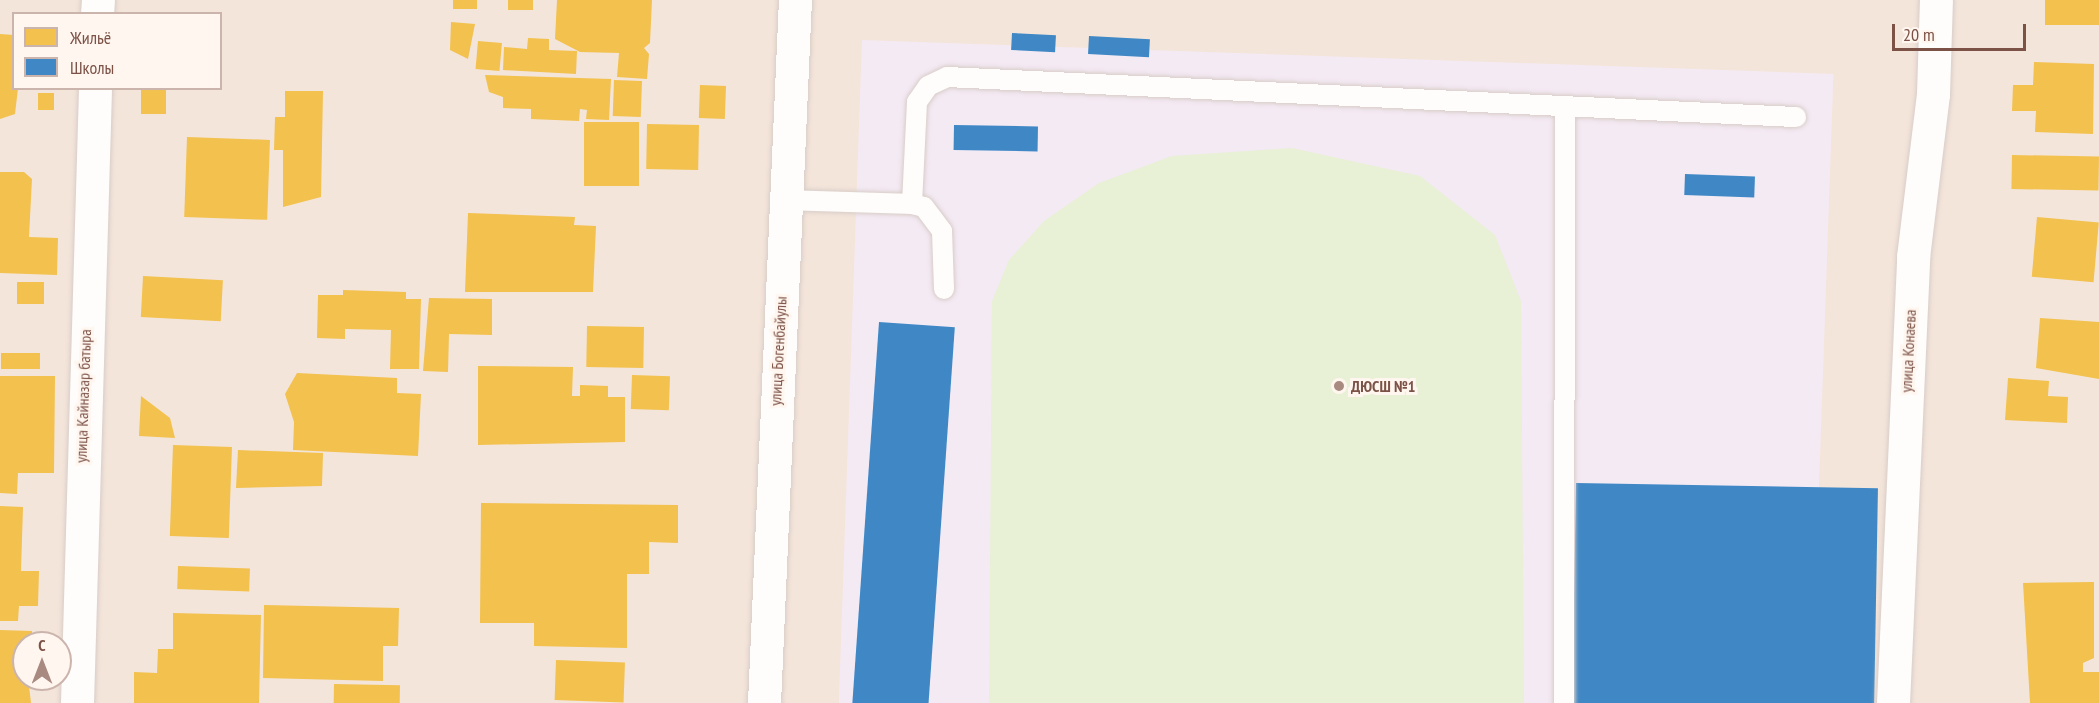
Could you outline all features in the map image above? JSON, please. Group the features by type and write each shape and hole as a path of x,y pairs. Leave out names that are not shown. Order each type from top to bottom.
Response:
{"street":[{"name":"улица Богенбайулы","path":"764,703 795,0"},
{"name":"улица Конаева","path":"1893,703 1913,257 1933,94 1936,0"},
{"name":"улица Кайназар батыра","path":"77,703 95,90"}],"lane":[{"path":"912,204 917,102 928,86 947,77 1796,117"},
{"path":"1564,703 1565,107"},
{"path":"785,200 912,204 924,207 942,231 944,289"}],"shaded area":[{"path":"0,0 2099,0 2099,703 0,703"},
{"name":"ДЮСШ №1","path":"862,40 1833,74 1811,703 839,703"}],"green space":[{"path":"1292,148 1420,176 1495,235 1521,301 1524,703 989,703 992,301 1009,260 1044,221 1099,183 1172,156"}],"building: Жильё":[{"path":"453,0 477,0 477,9 453,9"},
{"path":"508,0 533,0 533,10 508,10"},
{"path":"557,0 652,0 650,43 644,48 649,54 647,79 617,77 619,53 580,52 555,39"},
{"path":"2045,0 2099,0 2099,25 2045,25"},
{"path":"451,22 475,24 468,59 450,50"},
{"path":"0,34 12,35 12,90 18,90 15,114 0,119"},
{"path":"528,38 549,39 549,50 577,51 576,74 503,70 504,47 527,49"},
{"path":"478,41 502,43 499,71 476,69"},
{"path":"2034,62 2094,64 2093,134 2035,132 2036,111 2012,111 2013,85 2033,85"},
{"path":"485,75 611,79 609,120 586,119 587,110 580,109 579,121 531,119 531,109 503,108 503,97 489,92"},
{"path":"614,80 642,81 641,117 613,116"},
{"path":"700,85 726,86 725,119 699,118"},
{"path":"141,90 166,90 166,114 141,114"},
{"path":"285,91 323,91 321,197 283,207 283,150 274,150 275,117 285,117"},
{"path":"38,93 54,93 54,110 38,110"},
{"path":"584,122 639,122 639,186 584,186"},
{"path":"647,124 699,125 698,170 646,169"},
{"path":"187,137 270,140 267,220 184,217"},
{"path":"2012,155 2099,157 2098,191 2011,189"},
{"path":"0,172 24,172 32,179 29,237 58,238 57,275 0,273"},
{"path":"468,213 575,217 574,225 596,226 593,292 465,292"},
{"path":"2037,217 2099,222 2094,282 2032,277"},
{"path":"143,276 223,280 221,321 141,317"},
{"path":"17,282 44,282 44,304 17,304"},
{"path":"343,290 406,292 406,299 421,299 419,369 390,369 391,330 345,329 345,339 317,338 318,295 343,295"},
{"path":"429,298 492,299 492,335 449,334 448,372 423,371"},
{"path":"2040,318 2099,322 2099,379 2036,368"},
{"path":"587,326 644,327 643,368 586,367"},
{"path":"1,353 40,353 40,369 1,369"},
{"path":"478,366 573,367 572,396 580,396 580,385 608,386 608,397 625,397 625,442 478,445"},
{"path":"297,373 397,378 397,393 421,394 418,456 293,450 294,422 285,394"},
{"path":"632,375 670,376 669,410 631,409"},
{"path":"0,376 55,376 54,473 18,473 17,494 0,493"},
{"path":"2008,378 2049,381 2048,396 2068,397 2067,423 2005,420"},
{"path":"141,396 170,418 175,438 139,436"},
{"path":"173,445 232,447 229,538 170,536"},
{"path":"238,450 323,453 322,486 236,488"},
{"path":"481,503 678,505 678,543 649,542 649,574 627,574 627,648 534,646 534,623 480,623"},
{"path":"0,506 23,507 21,571 39,571 38,606 19,606 18,621 0,621"},
{"path":"178,566 250,569 249,591 177,589"},
{"path":"2094,582 2094,658 2083,663 2083,672 2099,672 2099,703 2030,703 2023,583"},
{"path":"264,605 399,608 398,646 383,646 383,681 263,678"},
{"path":"173,613 261,615 259,703 134,703 134,672 157,673 158,649 173,649"},
{"path":"0,630 32,631 12,631 12,691 30,691 31,703 0,703"},
{"path":"556,660 625,662 624,702 555,700"},
{"path":"334,684 400,685 400,703 334,703"}],"building: Школы":[{"path":"1012,33 1056,35 1055,52 1011,50"},
{"path":"1089,36 1150,39 1149,57 1088,54"},
{"path":"954,125 1038,126 1038,151 954,150"},
{"path":"1685,174 1755,176 1754,197 1684,195"},
{"path":"879,322 955,327 929,703 852,703"},
{"path":"1576,483 1878,488 1874,703 1572,703"}],"place":[{"name":"ДЮСШ №1","path":"1339,386"}]}
